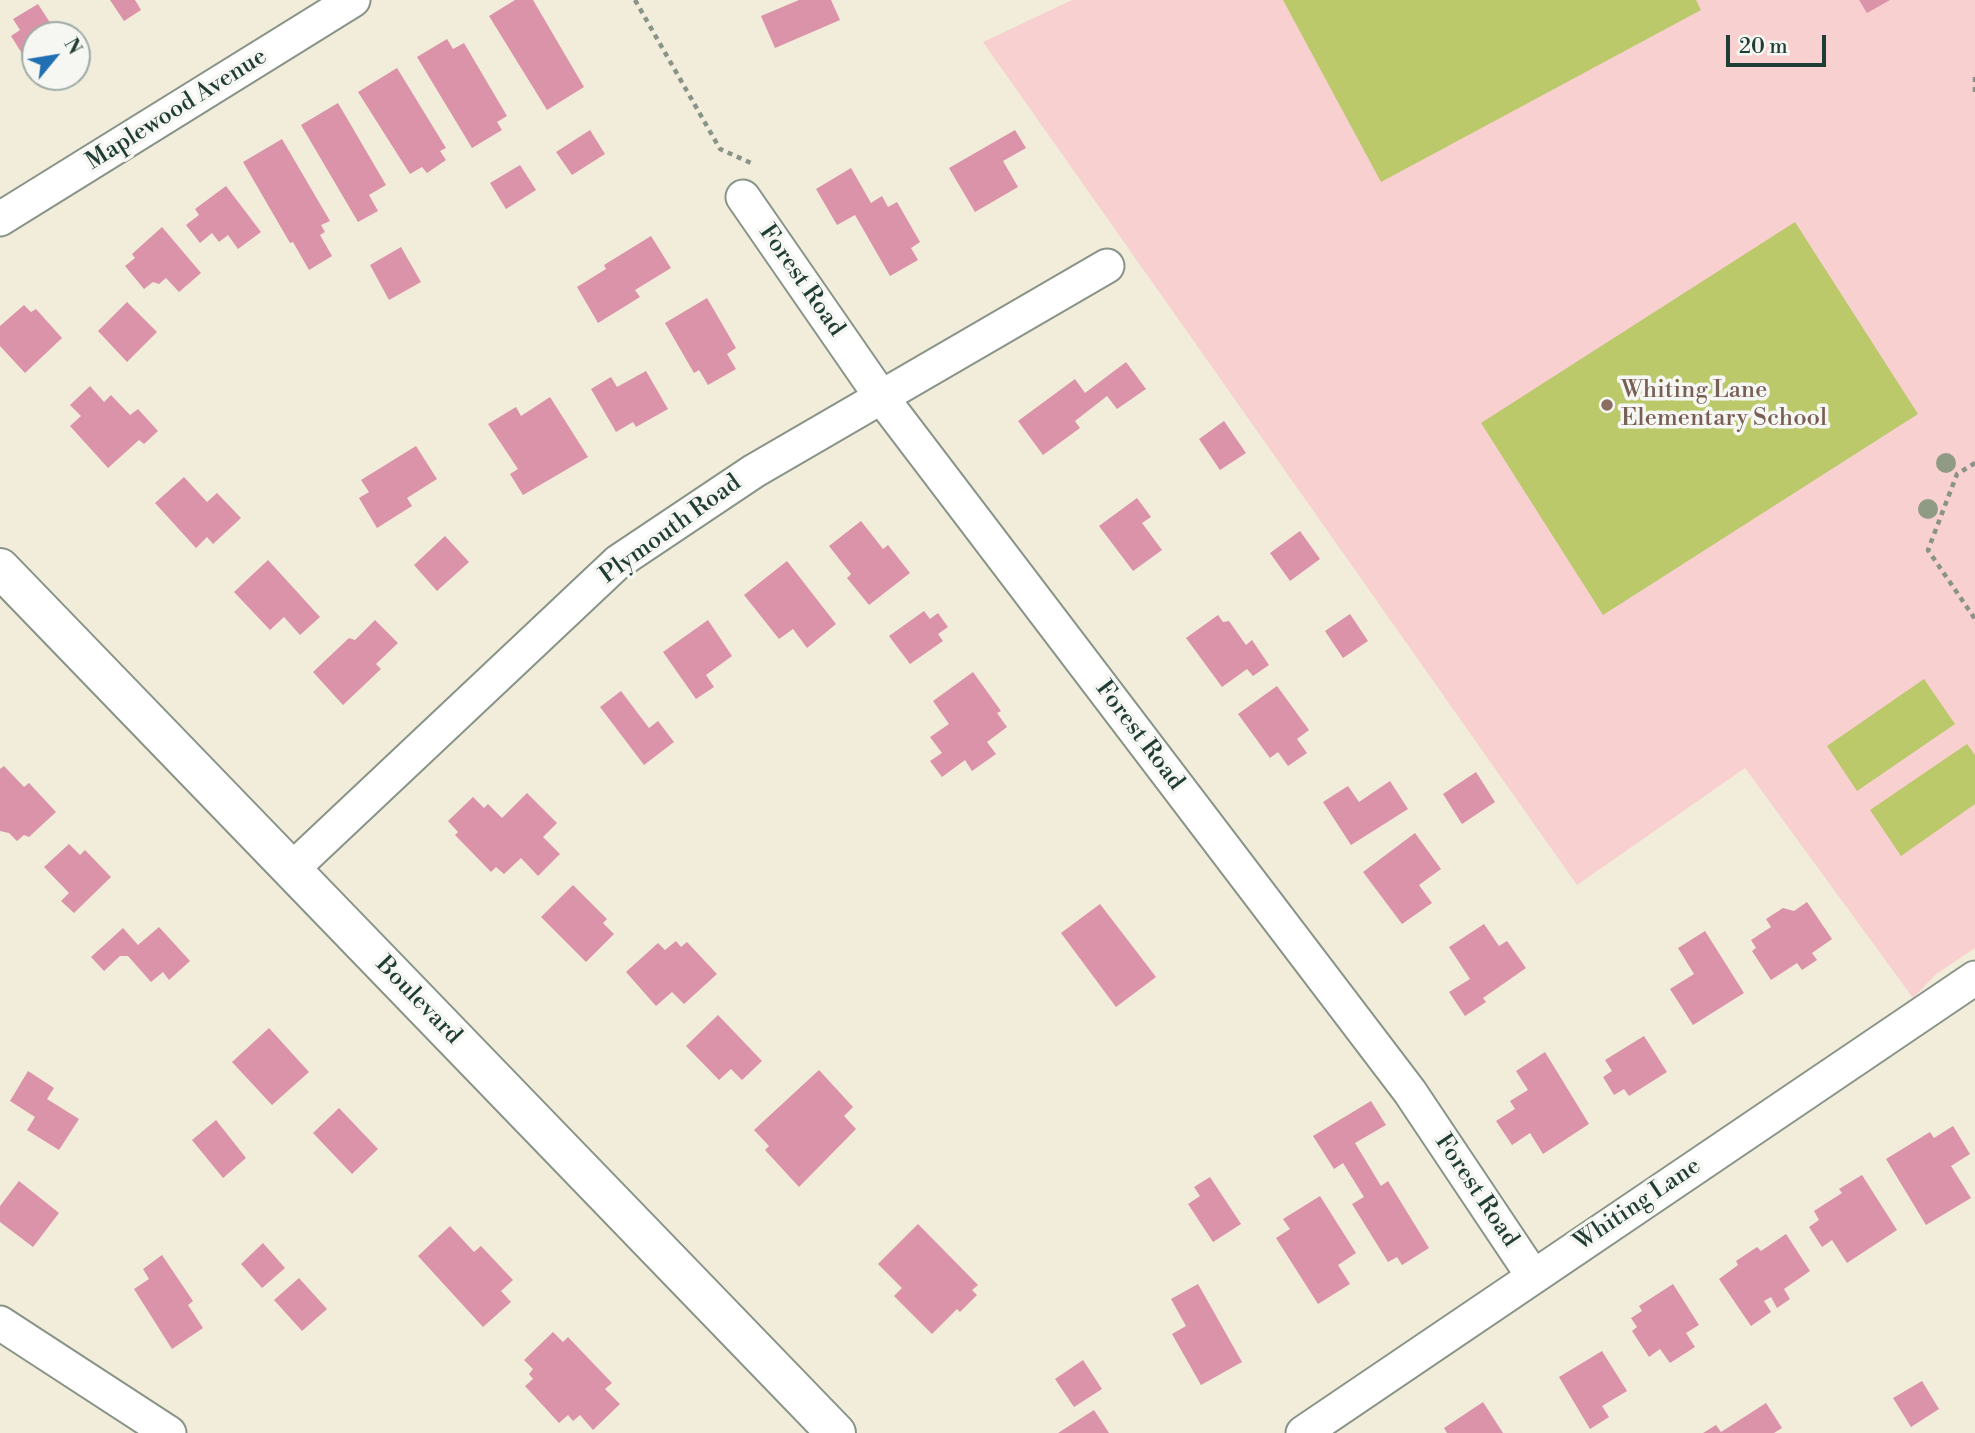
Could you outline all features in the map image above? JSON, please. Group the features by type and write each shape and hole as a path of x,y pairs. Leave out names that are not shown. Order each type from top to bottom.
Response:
{"main road":[{"name":"Boulevard","path":"0,568 836,1433"}],"street":[{"name":"Maplewood Avenue","path":"0,219 353,0"},
{"name":"Forest Road","path":"743,197 882,398 1410,1092 1533,1276"},
{"name":"Plymouth Road","path":"291,870 618,562 754,471 1107,266"},
{"name":"Whiting Lane","path":"1303,1433 1975,978"},
{"path":"0,1323 169,1433"}],"path":[{"path":"635,0 720,149 756,166"},
{"path":"1975,77 1975,94"},
{"path":"1975,463 1957,474 1928,550 1975,619"}],"shaded area":[{"name":"Whiting Lane Elementary School","path":"1072,0 1975,0 1975,948 1935,975 1913,998 1745,768 1577,885 983,42"}],"green space":[{"path":"1283,0 1696,0 1701,10 1381,182"},
{"path":"1795,222 1918,414 1603,615 1481,423"},
{"path":"1924,679 1955,724 1857,791 1827,746"},
{"path":"1967,744 1975,755 1975,804 1901,856 1870,810"}],"building":[{"path":"110,0 135,0 141,10 124,21"},
{"path":"515,0 533,0 584,87 547,110 489,16"},
{"path":"799,0 831,0 840,20 775,48 761,16"},
{"path":"1859,0 1890,0 1867,13"},
{"path":"38,4 49,21 21,21 21,52 11,36 20,30 13,19"},
{"path":"447,39 453,49 464,43 507,116 497,122 502,130 472,148 417,57"},
{"path":"397,68 446,148 440,151 446,160 427,173 422,167 410,174 358,92"},
{"path":"338,103 386,185 369,195 378,211 358,222 301,125"},
{"path":"590,130 605,154 572,175 556,152"},
{"path":"1015,130 1026,148 1003,161 1018,187 975,212 949,168"},
{"path":"282,139 330,221 321,225 325,232 320,235 332,256 309,270 293,242 290,243 243,162"},
{"path":"520,165 536,190 506,209 490,183"},
{"path":"851,168 871,203 882,196 888,207 897,202 920,242 911,248 918,260 890,276 855,215 837,225 816,189"},
{"path":"226,186 261,232 238,249 228,235 219,242 212,233 200,243 186,225 199,215 195,209"},
{"path":"162,227 201,273 179,292 166,278 159,284 153,282 144,289 125,266 135,258 132,254"},
{"path":"651,236 671,268 635,290 640,297 598,323 577,287 606,269 604,265"},
{"path":"401,247 421,282 389,300 370,265"},
{"path":"707,298 736,348 727,354 736,369 708,385 699,370 694,373 665,323"},
{"path":"127,302 157,332 127,362 98,331"},
{"path":"24,305 31,312 36,309 62,338 25,373 0,346 0,326"},
{"path":"1126,362 1146,389 1117,409 1107,396 1075,421 1080,428 1043,455 1018,421 1075,379 1085,393"},
{"path":"646,371 668,409 636,427 633,422 616,432 591,389 611,377 617,387"},
{"path":"90,386 104,402 111,395 130,415 138,409 158,431 144,444 139,440 108,468 70,426 81,416 70,405"},
{"path":"550,397 588,457 523,495 510,474 518,469 488,424 516,407 521,416"},
{"path":"1224,421 1246,453 1220,470 1199,439"},
{"path":"416,446 437,479 407,498 412,506 377,528 359,498 369,492 361,480"},
{"path":"184,477 207,502 217,493 241,518 213,544 207,537 196,548 155,503"},
{"path":"1137,498 1151,517 1142,523 1162,550 1133,571 1099,526"},
{"path":"861,521 883,549 888,545 910,573 869,605 847,578 851,574 829,546"},
{"path":"1300,531 1320,559 1290,581 1270,553"},
{"path":"445,536 469,562 437,591 414,565"},
{"path":"268,560 320,617 300,635 284,617 270,630 234,592"},
{"path":"787,561 836,624 807,648 793,629 779,639 744,595"},
{"path":"924,611 930,619 938,613 948,627 938,634 943,641 910,664 889,636"},
{"path":"1350,614 1368,641 1343,658 1325,631"},
{"path":"1218,615 1223,622 1229,621 1246,645 1252,640 1269,665 1253,676 1247,669 1222,687 1186,638"},
{"path":"375,620 398,643 376,664 381,669 343,705 313,672 349,638 355,640"},
{"path":"708,620 732,656 706,675 714,687 696,699 663,652"},
{"path":"973,672 1001,711 997,713 1007,727 987,742 996,754 972,771 965,760 942,777 930,761 942,753 930,737 949,724 933,701"},
{"path":"1277,686 1309,730 1297,739 1307,753 1288,766 1278,752 1270,758 1238,714"},
{"path":"621,691 649,728 658,721 674,742 644,765 600,707"},
{"path":"4,766 24,787 29,783 56,812 29,837 24,835 17,841 9,833 0,831 0,769"},
{"path":"1476,772 1495,802 1462,824 1443,794"},
{"path":"1390,781 1408,809 1351,845 1323,802 1348,786 1359,802"},
{"path":"527,793 557,823 543,837 560,854 538,876 521,858 504,874 496,867 491,872 455,835 458,832 448,821 473,797 484,808 488,804 502,818"},
{"path":"1415,833 1441,869 1419,885 1432,903 1402,924 1363,872"},
{"path":"69,844 80,855 85,850 111,877 74,913 61,901 69,893 44,867"},
{"path":"573,885 607,919 603,923 614,934 586,962 541,917"},
{"path":"1807,902 1832,939 1812,953 1817,960 1802,970 1797,963 1771,980 1752,951 1756,948 1751,940 1771,927 1766,919 1783,908 1794,911"},
{"path":"1100,904 1156,977 1116,1007 1061,933"},
{"path":"1484,924 1499,946 1507,941 1526,968 1483,998 1486,1002 1465,1016 1449,992 1470,979 1449,947"},
{"path":"159,927 190,961 169,980 163,972 151,982 128,956 120,956 104,971 91,957 123,928 138,945"},
{"path":"1705,931 1744,993 1693,1025 1670,989 1694,974 1678,948"},
{"path":"676,941 681,947 687,942 717,974 684,1004 672,992 656,1006 626,972 658,943 665,950"},
{"path":"718,1015 762,1061 742,1080 731,1069 719,1080 686,1046"},
{"path":"269,1028 309,1072 272,1105 232,1062"},
{"path":"1644,1036 1667,1072 1629,1096 1624,1089 1614,1095 1603,1077 1612,1071 1605,1060"},
{"path":"1545,1052 1589,1124 1543,1154 1530,1133 1512,1145 1496,1121 1515,1109 1510,1101 1528,1090 1516,1071"},
{"path":"819,1070 853,1107 844,1116 856,1129 799,1187 765,1150 769,1146 754,1130"},
{"path":"28,1071 54,1088 47,1099 79,1119 59,1150 27,1130 35,1117 10,1101"},
{"path":"1371,1101 1386,1125 1355,1143 1381,1186 1388,1181 1429,1248 1402,1265 1397,1257 1388,1262 1352,1204 1364,1197 1343,1163 1334,1169 1313,1136"},
{"path":"339,1108 378,1149 352,1174 313,1133"},
{"path":"216,1120 246,1158 223,1178 192,1140"},
{"path":"1953,1126 1970,1154 1951,1166 1971,1198 1926,1225 1886,1159 1930,1132 1934,1138"},
{"path":"1862,1175 1897,1230 1847,1263 1832,1240 1822,1247 1809,1227 1819,1220 1814,1211 1842,1193 1839,1189"},
{"path":"1210,1177 1241,1224 1213,1242 1188,1204 1200,1196 1194,1187"},
{"path":"19,1181 59,1213 33,1247 0,1222 0,1206"},
{"path":"1320,1196 1356,1253 1338,1265 1350,1284 1318,1304 1276,1238 1290,1229 1283,1219"},
{"path":"918,1224 978,1285 972,1290 977,1295 960,1312 957,1309 932,1334 894,1296 902,1288 878,1264"},
{"path":"450,1226 474,1252 481,1246 513,1280 501,1291 511,1302 483,1327 418,1256"},
{"path":"1786,1234 1810,1271 1784,1289 1790,1299 1777,1308 1771,1297 1764,1301 1771,1312 1751,1326 1719,1279 1738,1265 1736,1261 1757,1247 1761,1251"},
{"path":"263,1243 285,1268 262,1288 241,1264"},
{"path":"162,1255 193,1301 188,1305 203,1328 172,1349 134,1289 149,1279 143,1269"},
{"path":"299,1278 327,1309 302,1331 274,1300"},
{"path":"1198,1284 1242,1362 1201,1385 1172,1334 1186,1326 1171,1299"},
{"path":"1673,1284 1699,1325 1686,1333 1695,1347 1670,1363 1660,1349 1649,1357 1632,1331 1637,1327 1631,1318 1642,1311 1639,1306"},
{"path":"553,1332 563,1342 568,1337 612,1383 605,1389 620,1404 593,1430 580,1415 573,1421 568,1415 559,1423 525,1386 533,1379 529,1374 533,1369 524,1360"},
{"path":"1602,1351 1627,1391 1602,1406 1609,1417 1590,1429 1559,1377"},
{"path":"1083,1360 1102,1389 1074,1407 1055,1379"},
{"path":"1922,1381 1939,1409 1911,1427 1893,1398"},
{"path":"1483,1402 1503,1433 1447,1433 1444,1428"},
{"path":"1766,1403 1782,1428 1774,1433 1703,1433 1716,1425 1721,1432"},
{"path":"1094,1410 1109,1433 1058,1433"}],"place":[{"name":"Whiting Lane Elementary School","path":"1607,405"}]}
